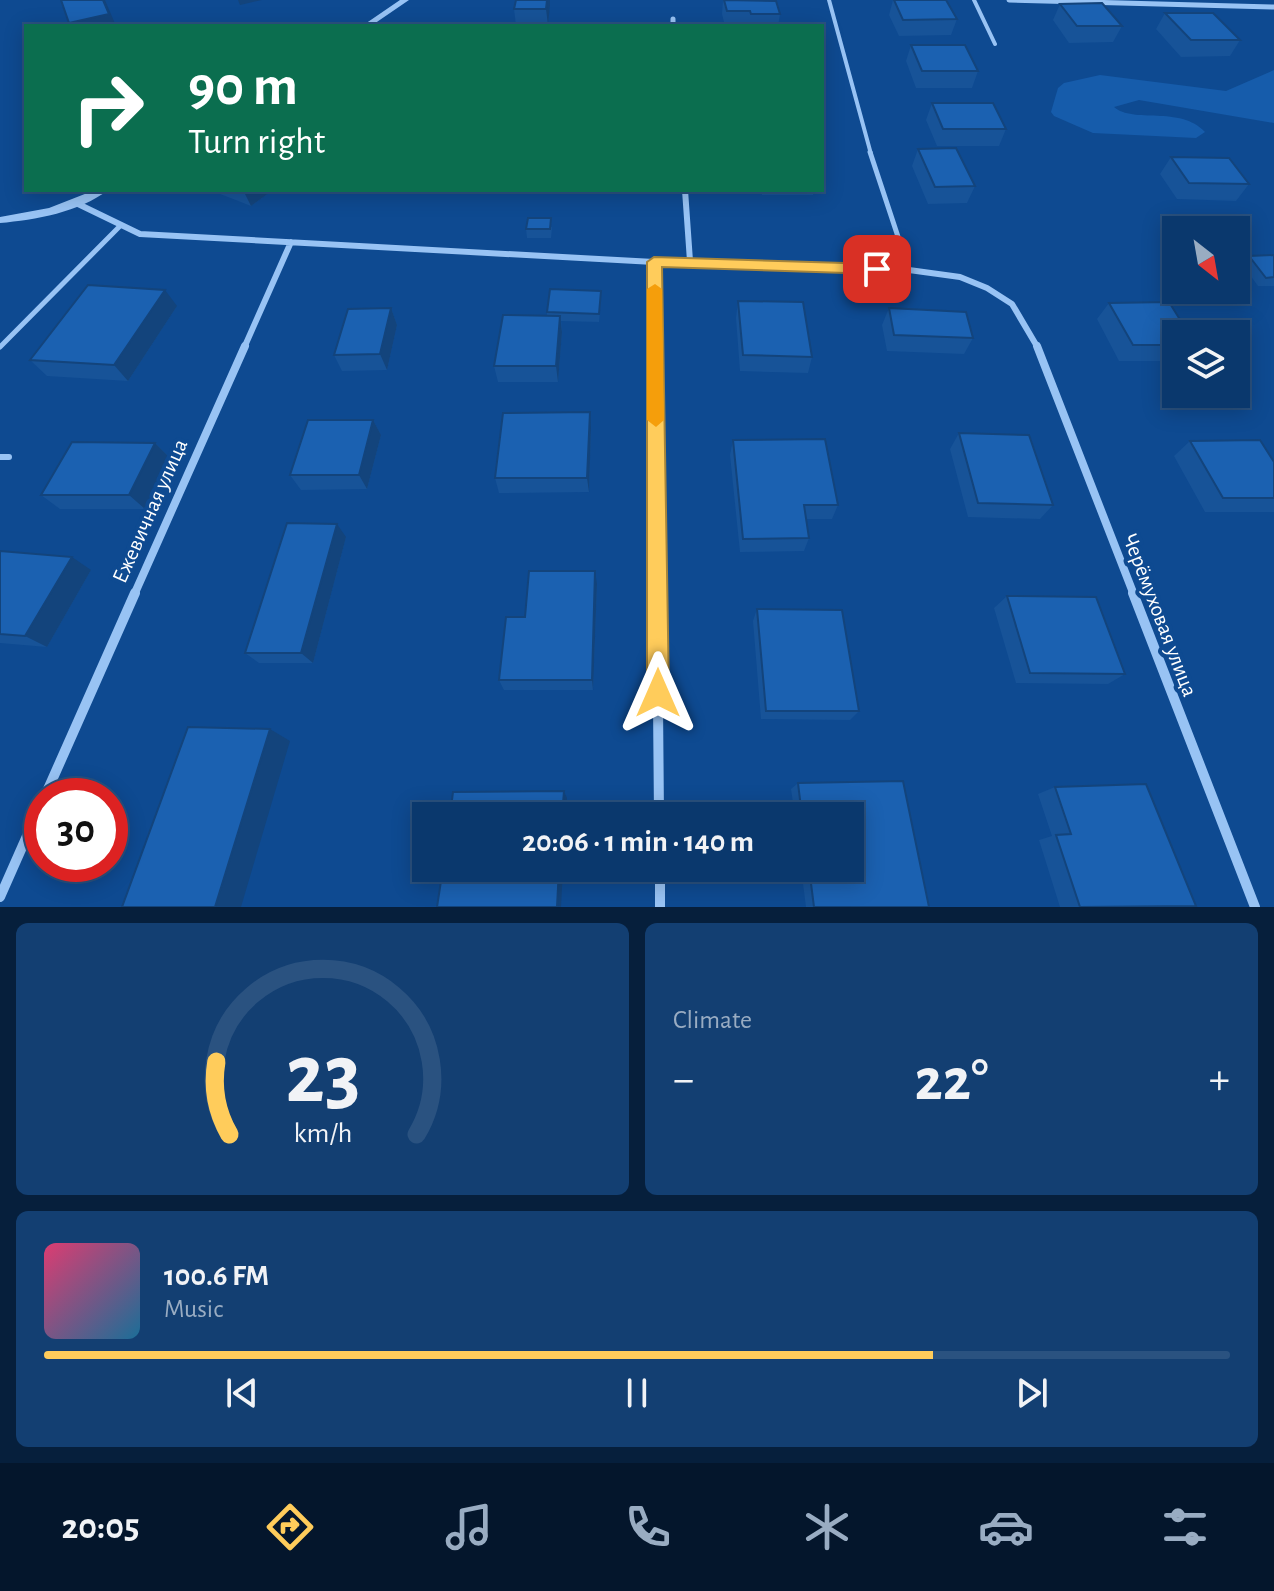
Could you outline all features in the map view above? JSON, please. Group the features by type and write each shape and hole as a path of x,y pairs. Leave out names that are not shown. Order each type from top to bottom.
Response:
{"street":[{"path":"369,24 405,0"},
{"path":"1009,0 1274,7"},
{"path":"0,220 31,217 76,203 99,192"},
{"path":"685,192 690,261"},
{"name":"Черёмуховая улица","path":"76,203 140,234 654,262 909,270 960,277 987,288 1012,304 1033,335 1255,907"},
{"name":"Ежевичная улица","path":"53,778 291,242"},
{"path":"654,262 659,802"},
{"path":"0,897 24,843"},
{"path":"660,882 660,907"}],"lane":[{"path":"829,0 859,117 909,270"},
{"path":"974,0 995,44"},
{"path":"0,347 121,225"},
{"path":"0,457 9,457"}],"shaded area":[{"path":"1274,70 1274,123 1139,100 1114,107 1133,114 1183,119 1205,132 1196,138 1093,133 1051,112 1058,88 1064,83 1100,75 1226,91"}],"building":[{"path":"61,0 103,0 109,14 69,23"},
{"path":"516,0 547,0 546,9 514,9"},
{"path":"724,0 776,1 780,14 727,11"},
{"path":"894,0 946,0 957,19 903,20"},
{"path":"1102,3 1122,26 1077,26 1060,4"},
{"path":"1165,13 1213,13 1240,40 1191,40"},
{"path":"911,45 965,45 978,71 922,71"},
{"path":"932,103 993,103 1006,129 943,129"},
{"path":"956,148 975,186 935,187 918,149"},
{"path":"1171,157 1229,158 1249,184 1189,183"},
{"path":"528,218 551,218 550,229 526,229"},
{"path":"1274,255 1274,277 1266,278 1250,256"},
{"path":"88,285 165,290 114,365 30,360"},
{"path":"550,289 601,291 599,314 547,312"},
{"path":"738,301 803,302 812,357 743,355"},
{"path":"1109,303 1170,304 1180,320 1162,320 1162,345 1133,345"},
{"path":"391,308 380,354 334,355 348,309"},
{"path":"889,308 966,312 973,338 894,335"},
{"path":"503,315 560,316 556,366 494,366"},
{"path":"590,412 587,478 495,478 503,413"},
{"path":"308,420 373,420 359,475 290,475"},
{"path":"959,433 1029,435 1053,505 978,503"},
{"path":"825,439 838,505 804,505 809,538 743,539 733,440"},
{"path":"1260,440 1274,462 1274,498 1223,498 1190,441"},
{"path":"72,442 155,443 129,495 41,495"},
{"path":"287,523 337,524 301,653 245,653"},
{"path":"0,551 72,557 25,636 0,634"},
{"path":"529,571 595,571 592,680 499,680 506,617 525,617"},
{"path":"1007,596 1096,597 1125,674 1030,673"},
{"path":"757,609 842,610 859,711 766,711"},
{"path":"188,727 270,729 215,907 122,907"},
{"path":"903,781 929,907 814,907 811,882 864,882 864,802 800,802 798,783"},
{"path":"1146,784 1196,906 1080,907 1056,835 1071,834 1055,787"},
{"path":"564,791 563,802 452,802 453,792"},
{"path":"441,882 558,882 557,907 437,907"}],"slow traffic":[{"path":"655,289 656,420"}],"route":[{"path":"658,693 654,262 877,269"}]}
